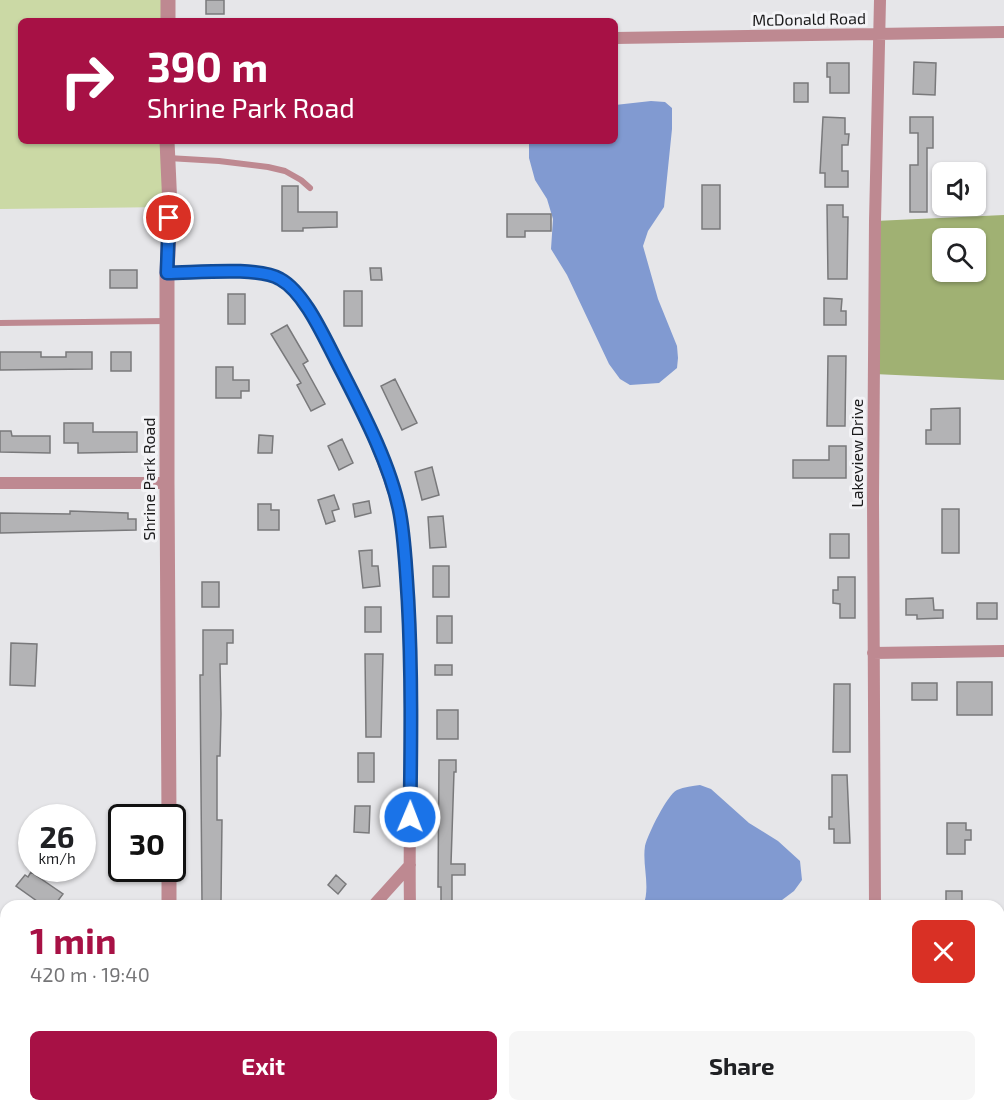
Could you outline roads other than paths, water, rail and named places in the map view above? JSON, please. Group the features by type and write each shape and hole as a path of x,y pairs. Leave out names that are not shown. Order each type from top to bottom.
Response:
{"street":[{"path":"168,0 168,18"},
{"name":"Lakeview Drive","path":"874,900 875,233 879,0"},
{"name":"McDonald Road","path":"618,38 1004,32"},
{"name":"Shrine Park Road","path":"167,144 170,207 167,273 169,804"},
{"path":"167,273 251,272 279,278 296,292 326,340 351,389 387,470 400,513 411,651 410,900"},
{"path":"0,483 167,483"},
{"path":"873,653 1004,651"},
{"path":"378,900 410,865"},
{"path":"169,882 169,900"}],"lane":[{"path":"167,158 268,167 285,171 310,188"},
{"path":"0,323 167,321"}],"water":[{"path":"651,101 665,102 672,108 664,207 648,231 643,246 658,299 677,346 677,368 659,383 630,385 620,379 609,364 567,275 551,249 553,219 547,199 535,180 529,158 529,144 618,144 618,105"},
{"path":"700,785 711,789 749,823 778,841 800,861 802,880 794,891 782,900 645,900 645,846 654,824 673,793"}]}
